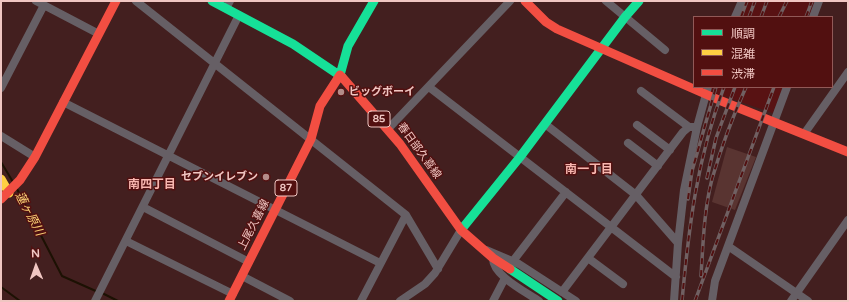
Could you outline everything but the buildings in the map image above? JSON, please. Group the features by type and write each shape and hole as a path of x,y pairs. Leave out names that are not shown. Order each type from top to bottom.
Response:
{"street":[{"path":"36,1 99,34"},
{"path":"1,199 9,193 26,172 116,1"},
{"path":"136,1 406,215 438,269"},
{"name":"春日部久喜線","path":"212,1 228,5 239,15 294,44 340,74 388,129 461,230 480,248 558,301"},
{"name":"上尾久喜線","path":"231,298 311,139 320,106 340,74 340,65 358,28 374,1"},
{"path":"388,129 510,1"},
{"path":"525,1 546,22 557,29 693,85"},
{"path":"606,1 665,50"},
{"path":"400,301 425,284 438,269 461,230 520,157 601,48 639,1"},
{"path":"735,16 742,1"},
{"path":"813,16 818,1"},
{"path":"1,88 44,5"},
{"path":"95,301 239,15"},
{"path":"804,134 848,72"},
{"path":"429,87 676,277"},
{"path":"712,301 714,284 787,88"},
{"path":"641,91 693,127"},
{"path":"674,301 678,243 693,127 707,91 774,122 848,152"},
{"path":"63,102 380,263"},
{"path":"545,124 636,195 678,243"},
{"path":"636,125 670,150"},
{"path":"562,292 670,150 693,127"},
{"path":"1,136 35,156"},
{"path":"628,143 658,166"},
{"path":"1,179 9,193"},
{"path":"513,261 566,192"},
{"path":"143,207 249,262"},
{"path":"361,301 406,215"},
{"path":"791,301 848,220"},
{"path":"126,241 231,298"},
{"path":"728,246 808,301"},
{"path":"480,248 513,261 576,301"},
{"path":"494,258 493,263 496,270 504,278 539,301"},
{"path":"588,258 623,284"},
{"path":"242,276 290,301"},
{"path":"492,301 504,278"}],"shaded area":[{"path":"744,1 815,1 809,16 738,16"},
{"path":"711,88 783,88 773,113 711,92"},
{"path":"727,147 756,157 735,210 712,202"}],"waterway":[{"name":"蓮ヶ原川","path":"1,162 13,182"},
{"name":"蓮ヶ原川","path":"17,189 62,276 98,292"},
{"path":"1,287 20,301"},
{"name":"蓮ヶ原川","path":"102,293 118,301"}],"railway":[{"path":"741,16 747,1"},
{"path":"749,16 755,1"},
{"path":"761,16 767,1"},
{"path":"780,16 787,1"},
{"path":"806,16 812,1"},
{"path":"688,199 692,171 716,88"},
{"path":"682,301 691,219 701,166 707,140 724,88"},
{"path":"707,178 716,138 735,88"},
{"path":"701,276 703,239 709,191 719,156 736,109 746,88"},
{"path":"695,301 774,88"}],"traffic: fast":[{"path":"212,1 293,44 342,77"},
{"path":"340,75 348,46 374,1"},
{"path":"461,230 520,157 625,17 639,1"},
{"path":"510,269 558,301"}],"traffic: slow":[{"path":"1,179 9,193"}],"traffic: jam":[{"path":"1,199 20,180 35,157 116,1"},
{"path":"525,1 546,22 557,29 719,100 848,152"},
{"path":"229,301 311,139 320,106 340,75"},
{"path":"342,77 400,144 461,230 493,258 510,269"}],"place":[{"name":"ビッグボーイ","path":"341,92"},
{"name":"セブンイレブン","path":"266,177"}],"district":[{"name":"南一丁目","path":"589,170"},
{"name":"南四丁目","path":"152,185"}]}
